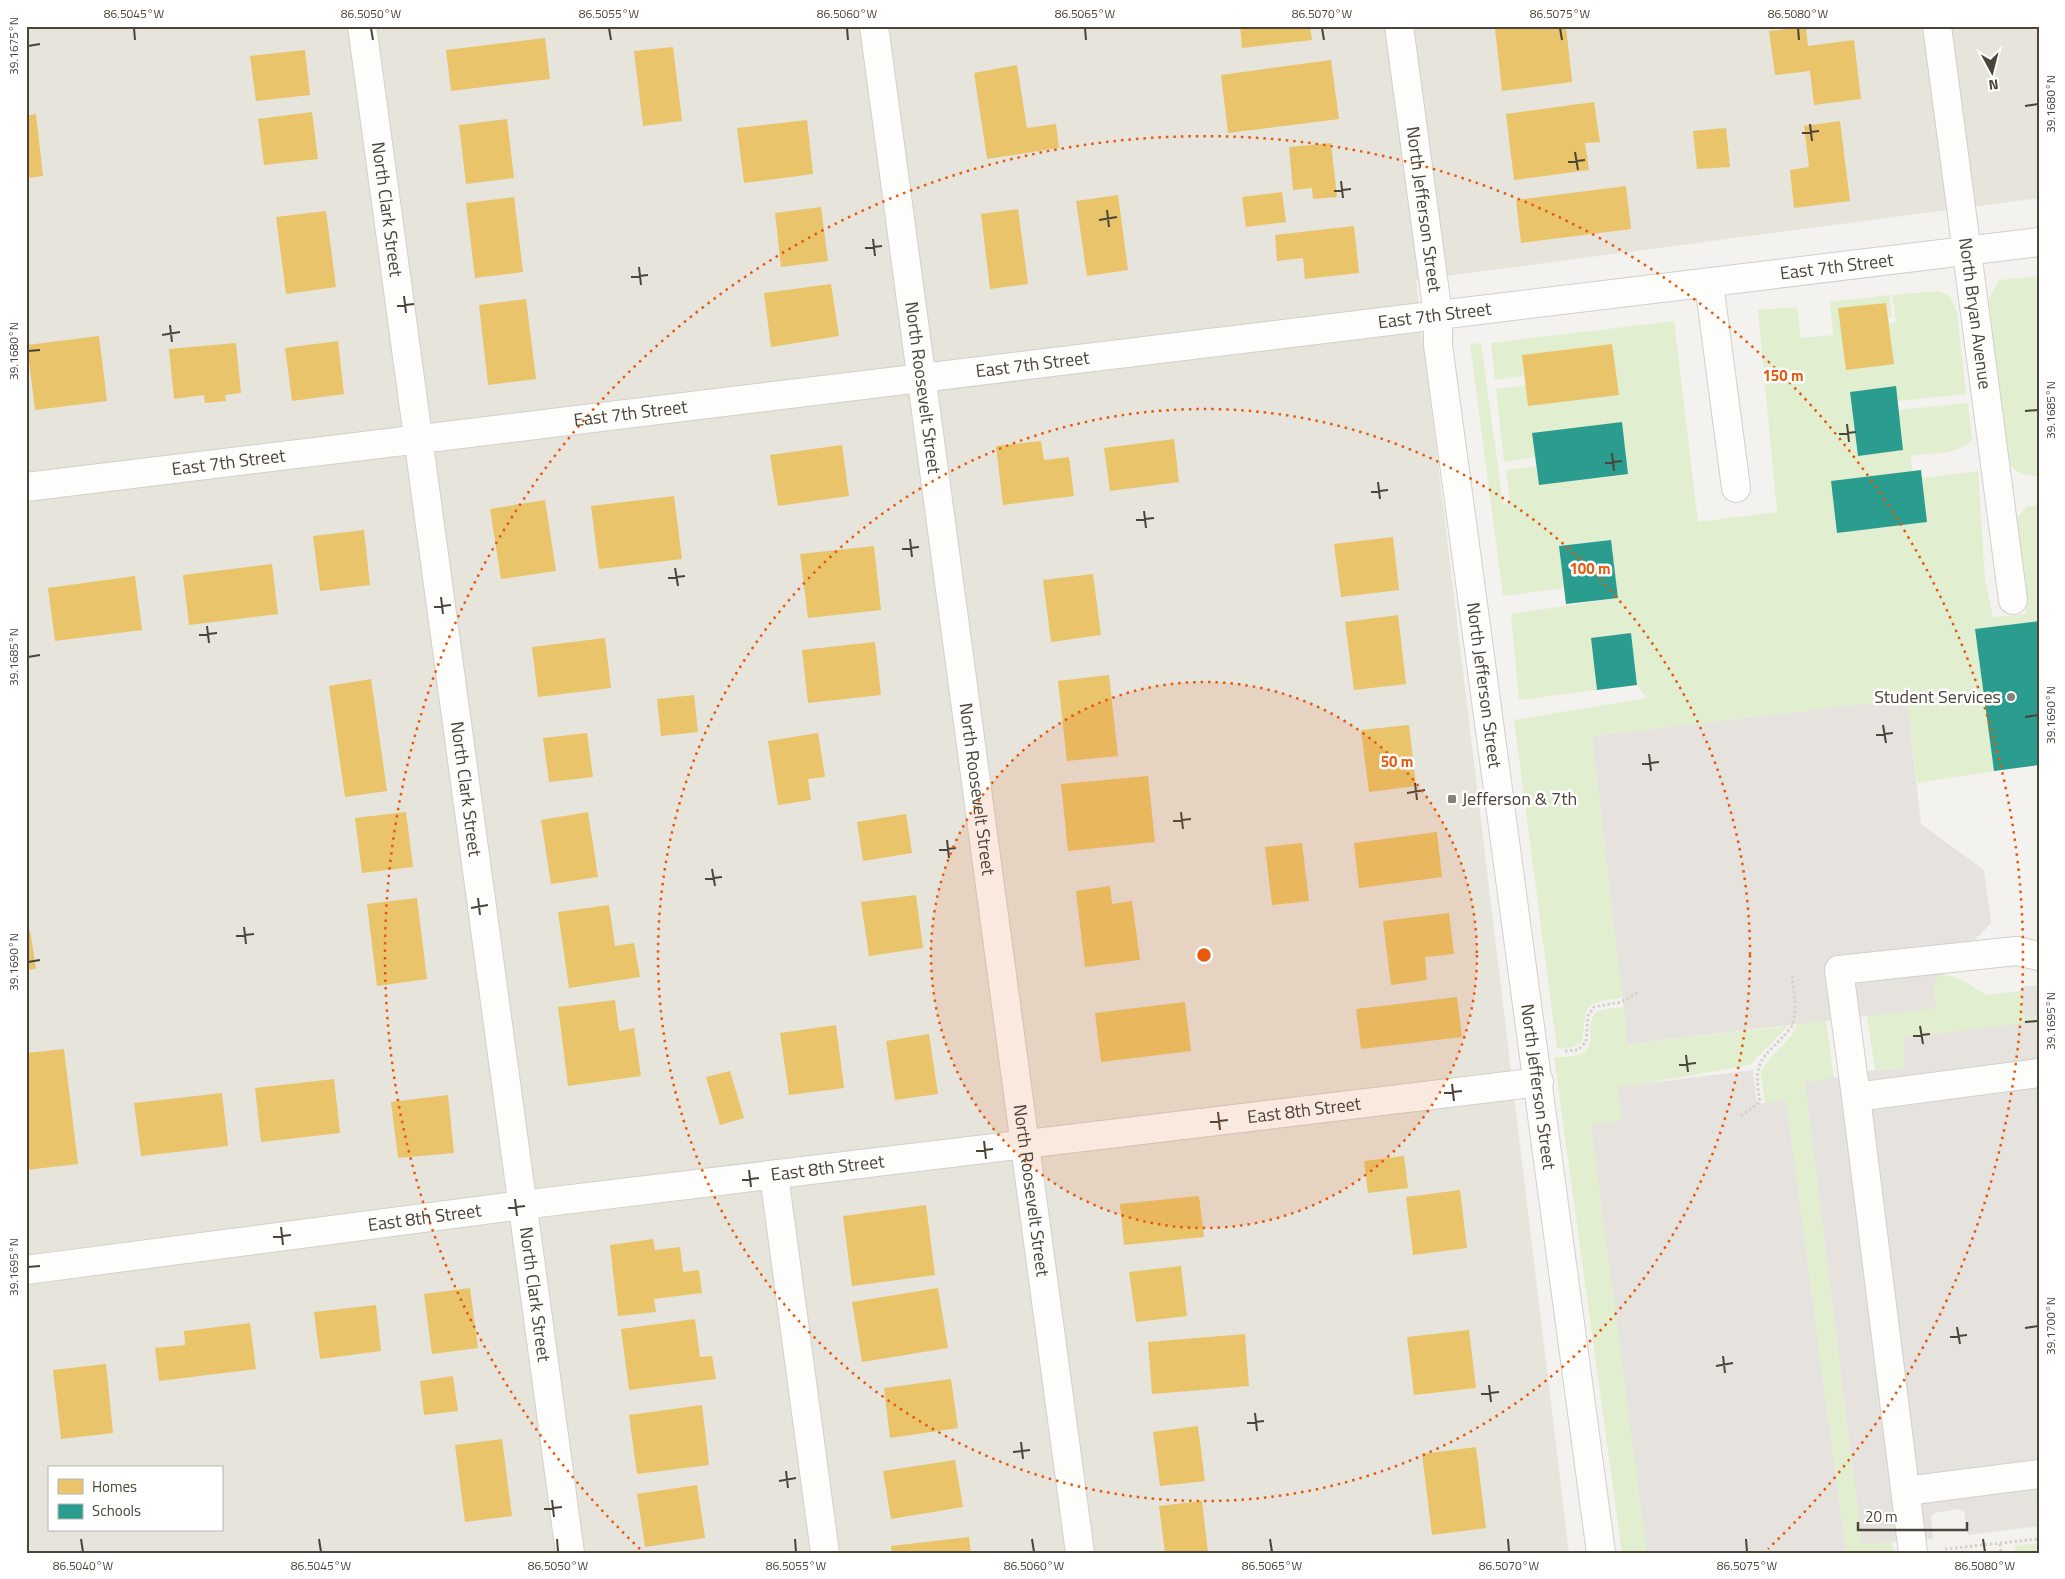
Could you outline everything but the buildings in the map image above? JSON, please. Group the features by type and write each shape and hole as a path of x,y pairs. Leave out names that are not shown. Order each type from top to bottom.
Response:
{"street":[{"name":"North Clark Street","path":"362,26 570,1553"},
{"name":"North Roosevelt Street","path":"874,26 1080,1553"},
{"name":"North Jefferson Street","path":"1399,26 1438,315 1438,345 1539,1082 1600,1553"},
{"name":"North Bryan Avenue","path":"1937,26 2013,600"},
{"name":"East 7th Street","path":"26,487 2039,242"},
{"path":"1709,283 1736,488"},
{"path":"1913,1553 1839,970 2016,950 2039,956"},
{"path":"1856,1097 2039,1073"},
{"name":"East 8th Street","path":"26,1270 522,1206 1539,1082"},
{"path":"774,1175 825,1553"},
{"path":"1906,1491 2039,1474"}],"path":[{"path":"1741,1116 1760,1102 1756,1078 1757,1065 1791,1028 1794,1022 1795,1002 1792,976"},
{"path":"1535,1054 1578,1050 1586,1042 1588,1016 1594,1007 1621,1002 1638,992"},
{"path":"1942,1553 1942,1550 2039,1539"},
{"path":"2000,1544 2001,1553"}],"shaded area":[{"path":"26,26 2039,26 2039,198 1416,280 1569,1553 26,1553"},
{"path":"1907,699 1921,824 1984,870 1991,923 1933,983 1936,1008 1628,1044 1592,736"},
{"path":"2039,985 2039,1016 2025,1017 2021,987"},
{"path":"2039,1021 2039,1526 1968,1535 1964,1511 1958,1509 1935,1513 1931,1516 1933,1539 1862,1544 1805,1083 1875,1070 1905,1069 1903,1038"},
{"path":"1753,1070 1757,1104 1786,1100 1846,1553 1647,1553 1591,1124 1622,1120 1617,1087"}],"green space":[{"path":"2039,276 2039,476 2019,472 2011,466 2005,456 1989,299 1999,280"},
{"path":"1940,291 1950,297 1957,313 1966,394 1897,401 1895,386 1850,392 1858,455 1903,450 1899,410 1968,403 1972,440 1952,451 1911,456 1912,471 1831,481 1837,533 1927,522 1922,478 1978,471 1985,581 1993,617 2026,614 2015,519 2028,506 2039,505 2039,621 1975,630 1994,771 1917,783 1907,699 1592,736 1623,998 1602,1001 1589,1007 1586,1011 1582,1041 1573,1047 1557,1049 1514,720 1647,698 1637,685 1631,633 1591,638 1597,690 1519,700 1511,614 1618,598 1611,540 1559,546 1564,588 1503,596 1470,344 1481,343 1503,504 1510,503 1506,470 1536,466 1539,485 1628,474 1622,423 1535,457 1504,462 1496,389 1526,385 1528,406 1618,395 1612,344 1522,355 1524,376 1495,380 1491,343 1674,321 1698,522 1777,512 1758,310 1797,307 1801,338 1833,335 1830,302 1889,295 1892,317 1888,318 1886,303 1839,309 1894,364 1889,324 1896,322 1892,295"},
{"path":"1941,974 1960,979 1986,995 2022,991 2025,1017 2039,1016 2039,1021 1903,1039 1906,1069 1875,1070 1864,996 1935,1008 1933,983"},
{"path":"1824,1004 1834,1079 1805,1083 1862,1543 1891,1539 1894,1553 1846,1553 1786,1101 1765,1103 1761,1075 1761,1071 1768,1061 1792,1035 1799,1020"},
{"path":"1624,1007 1629,1044 1780,1027 1789,1022 1786,1028 1750,1065 1618,1088 1622,1120 1649,1553 1622,1553 1554,1057 1575,1056 1585,1052 1589,1047 1593,1016 1603,1010"},
{"path":"2039,1543 2039,1553 2016,1553 2015,1546"}],"place":[{"name":"Student Services","path":"2011,697"},
{"name":"Jefferson & 7th","path":"1452,799"}]}
